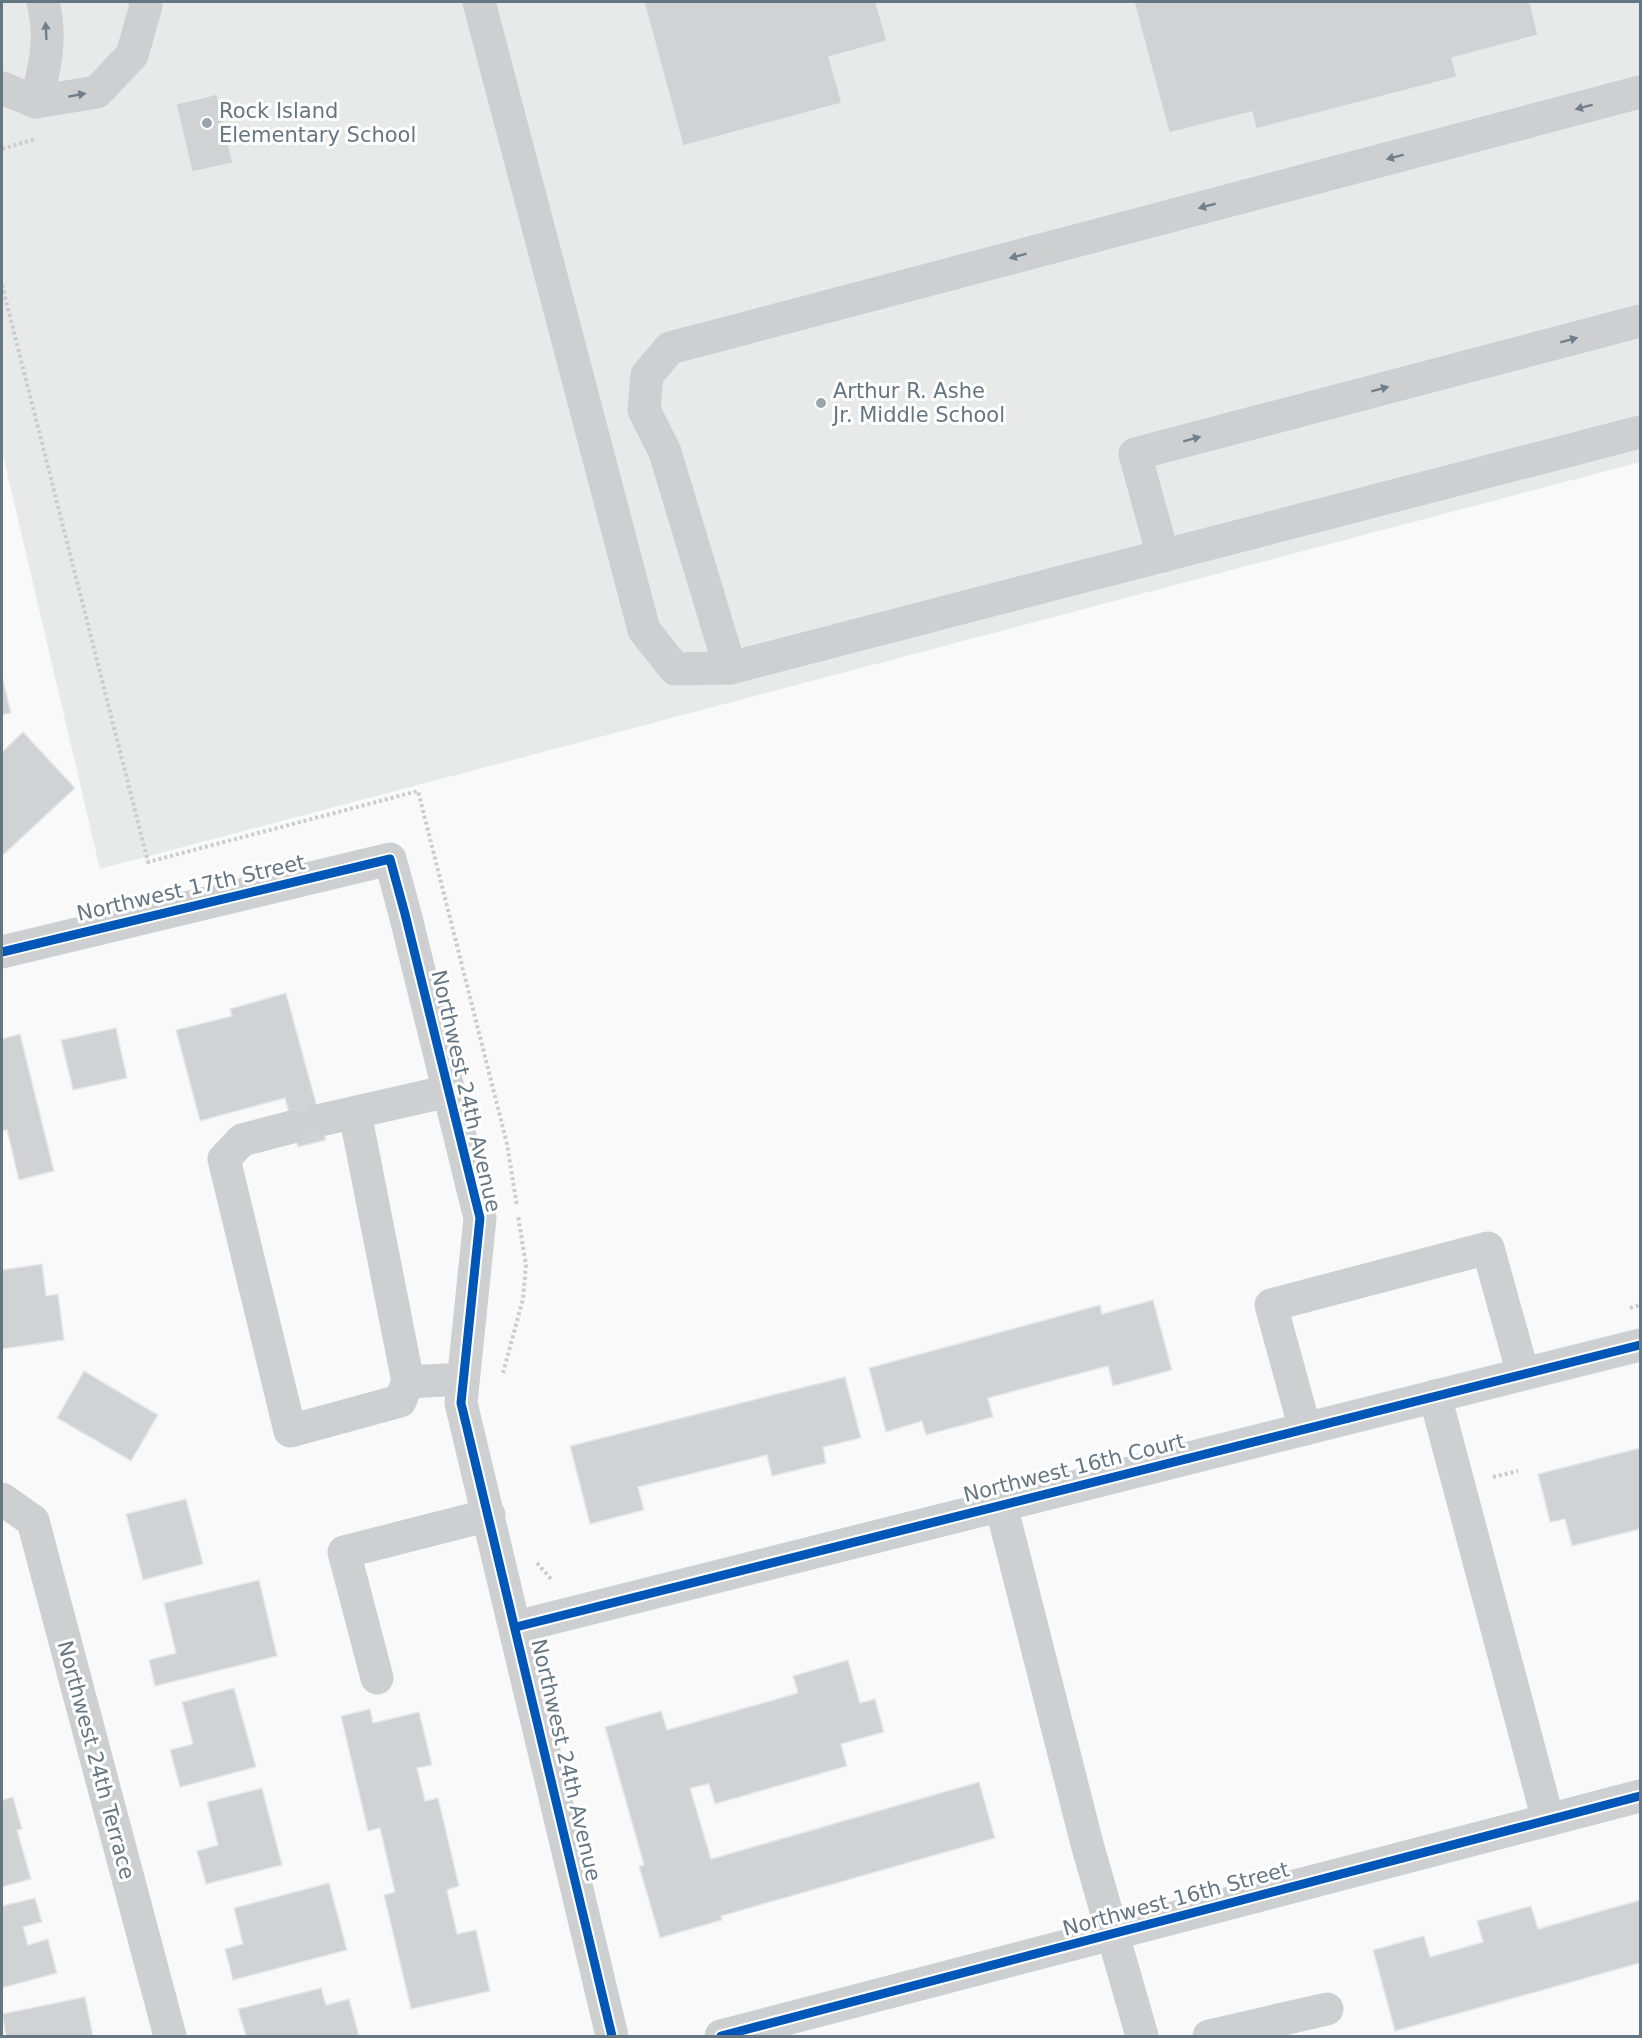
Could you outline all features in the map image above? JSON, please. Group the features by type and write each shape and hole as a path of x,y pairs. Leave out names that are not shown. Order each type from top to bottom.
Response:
{"street":[{"path":"36,102 48,54 43,2"},
{"path":"2,88 36,102 97,92 132,55 146,6 145,2"},
{"path":"480,2 644,630 675,669 730,668 1641,432"},
{"path":"730,668 665,452 644,410 647,375 670,348 1641,92"},
{"path":"1163,556 1135,454 1641,321"},
{"name":"Northwest 17th Street","path":"2,952 390,860"},
{"name":"Northwest 24th Avenue","path":"390,860 480,1218 461,1403 612,2037"},
{"path":"355,1113 408,1382 400,1401 290,1431 224,1159 242,1140 307,1124 449,1091"},
{"path":"1305,1429 1271,1305 1488,1248 1523,1374"},
{"name":"Northwest 16th Court","path":"516,1627 1641,1345"},
{"path":"408,1382 463,1379"},
{"path":"1436,1396 1548,1820"},
{"name":"Northwest 24th Terrace","path":"2,1499 33,1521 170,2037"},
{"path":"1001,1505 1087,1845 1142,2037"},
{"path":"377,1678 344,1552 489,1515"},
{"name":"Northwest 16th Street","path":"721,2037 1641,1796"},
{"path":"1209,2037 1326,2008"}],"path":[{"path":"2,285 148,862 418,791 507,1144 526,1265 523,1299 501,1379"},
{"path":"1619,1311 1641,1305"},
{"path":"1485,1479 1518,1471"},
{"path":"534,1561 553,1581"}],"shaded area":[{"name":"Arthur R. Ashe Jr. Middle School","path":"2,2 1640,2 1640,462 100,869 2,451"}],"building":[{"path":"644,2 876,2 887,41 829,57 842,103 683,146"},
{"path":"1134,2 1530,2 1538,35 1452,58 1457,77 1256,129 1252,112 1169,133"},
{"path":"217,94 233,163 192,172 176,104"},
{"path":"2,676 11,713 2,715"},
{"path":"23,732 75,788 2,856 2,752"},
{"path":"286,993 326,1140 298,1147 285,1098 200,1121 176,1030 232,1016 230,1009"},
{"path":"116,1028 127,1078 73,1090 61,1040"},
{"path":"20,1034 54,1171 19,1180 7,1130 2,1131 2,1039"},
{"path":"42,1264 46,1296 58,1294 64,1340 2,1349 2,1270"},
{"path":"1153,1300 1172,1370 1113,1386 1108,1366 988,1398 993,1417 926,1435 922,1421 886,1432 869,1368 1100,1305 1102,1314"},
{"path":"84,1371 158,1415 131,1461 57,1418"},
{"path":"845,1377 861,1438 823,1447 826,1463 772,1476 767,1455 638,1487 644,1510 590,1524 570,1446"},
{"path":"1640,1448 1640,1529 1572,1546 1565,1519 1550,1522 1538,1474"},
{"path":"186,1499 203,1564 143,1580 126,1514"},
{"path":"259,1580 277,1656 155,1686 149,1660 176,1653 164,1603"},
{"path":"848,1660 860,1703 875,1699 884,1732 841,1744 847,1766 715,1804 709,1784 690,1788 711,1859 979,1782 995,1838 721,1916 722,1920 660,1938 639,1866 644,1865 605,1727 661,1711 667,1730 798,1693 793,1676"},
{"path":"234,1688 256,1767 180,1787 170,1750 193,1744 182,1702"},
{"path":"370,1709 373,1723 419,1712 432,1765 417,1768 425,1801 438,1798 459,1886 447,1890 457,1934 476,1930 490,1991 411,2009 384,1895 395,1892 380,1828 368,1831 341,1716"},
{"path":"262,1788 282,1865 206,1884 197,1851 218,1845 207,1802"},
{"path":"13,1797 22,1829 17,1830 31,1879 2,1887 2,1800"},
{"path":"329,1883 347,1950 233,1980 225,1949 243,1944 234,1908"},
{"path":"35,1898 42,1922 23,1927 28,1945 48,1939 57,1973 2,1988 2,1906"},
{"path":"1640,1900 1640,1963 1395,2031 1373,1950 1424,1936 1430,1957 1483,1942 1477,1921 1531,1906 1538,1929"},
{"path":"321,1988 326,2005 349,1999 359,2036 246,2036 238,2009"},
{"path":"85,1997 93,2036 6,2036 2,2014"}],"cycle path":[{"path":"2,952 390,859 480,1218 461,1403 612,2036"},
{"path":"516,1627 1640,1345"},
{"path":"721,2036 1640,1796"}],"place":[{"name":"Rock Island Elementary School","path":"207,123"},
{"name":"Arthur R. Ashe Jr. Middle School","path":"821,403"}]}
